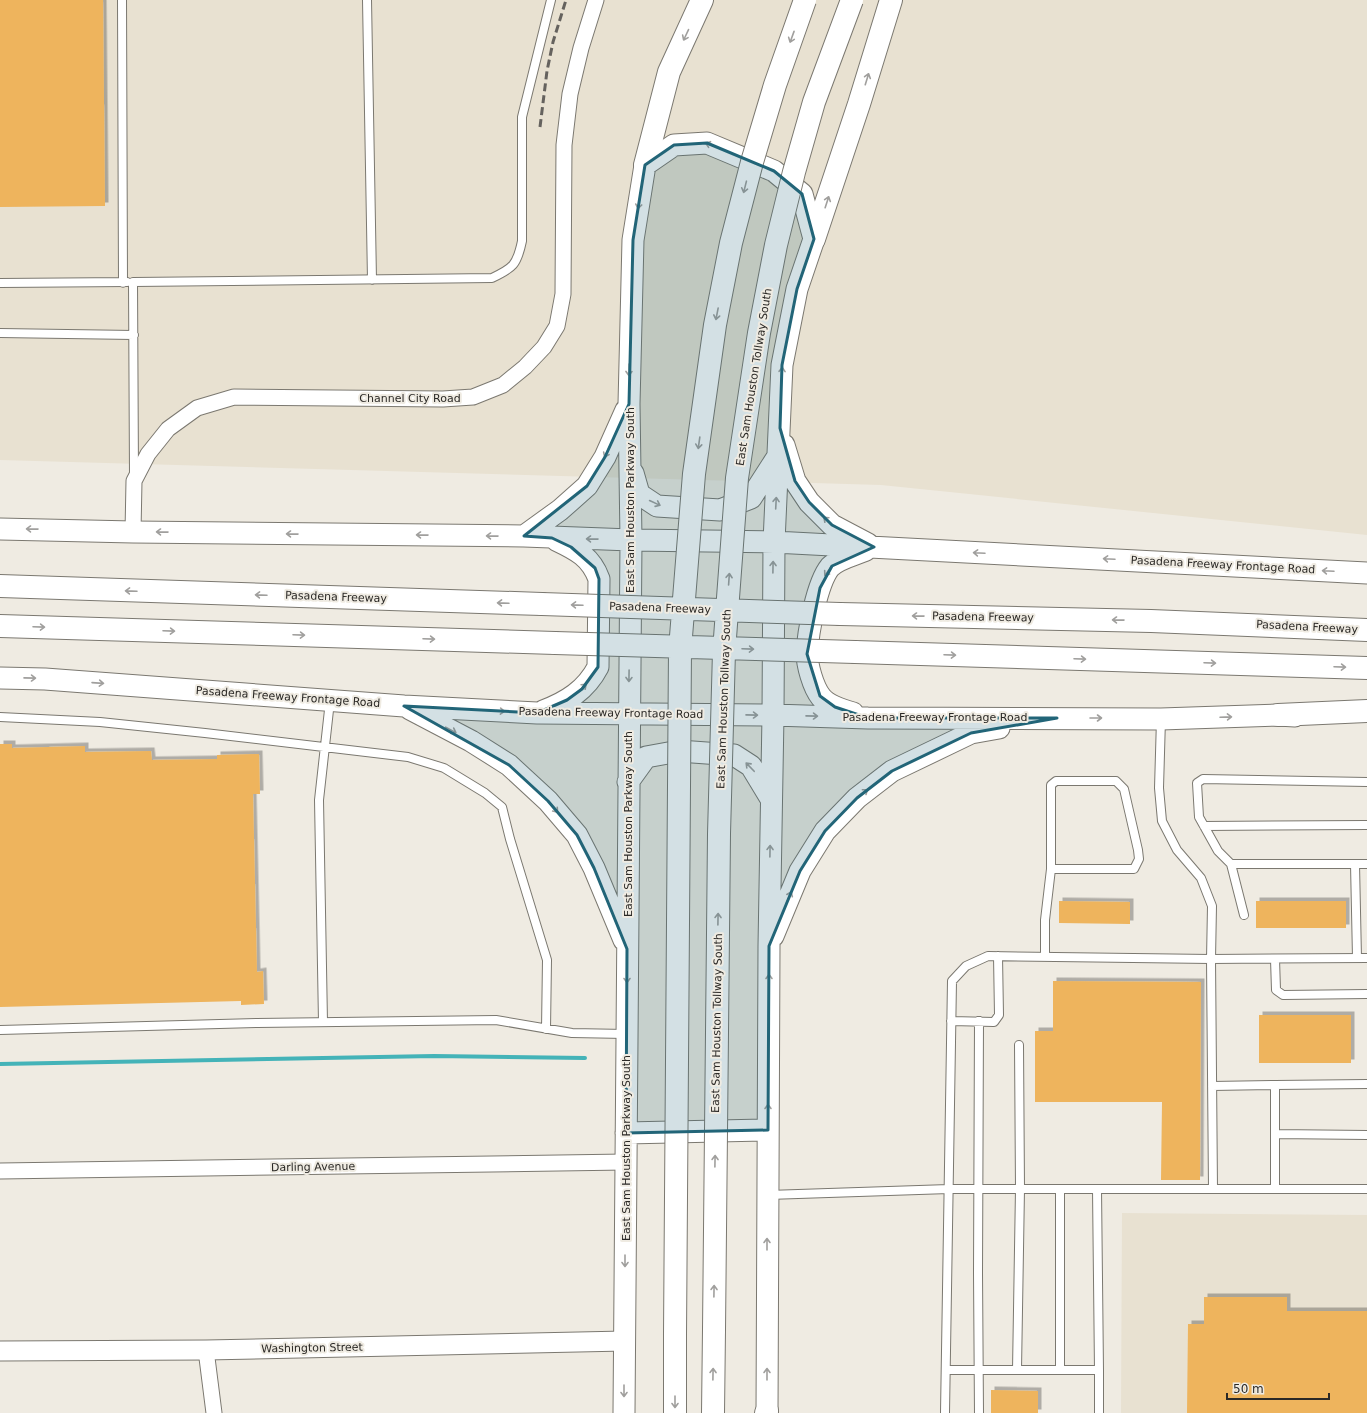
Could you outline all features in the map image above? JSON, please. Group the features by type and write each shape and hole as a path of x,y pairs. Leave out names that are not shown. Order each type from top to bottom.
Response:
{"highway":[{"path":"645,164 669,72 702,0"},
{"path":"675,1413 680,649 694,474 715,325 731,243 752,162 775,85 805,0"},
{"name":"East Sam Houston Tollway South","path":"713,1413 719,810 724,651 737,478 759,333 778,238 794,172 814,102 852,0"},
{"path":"814,239 859,104 891,0"},
{"name":"Pasadena Freeway","path":"0,586 840,614 1151,620 1367,630"},
{"path":"1151,620 1367,620"},
{"path":"0,626 1367,668"},
{"path":"1278,715 1367,711"}],"main road":[{"path":"645,164 674,145 707,143 774,171 802,194 814,239 798,289 782,365 774,542 769,946 766,1412"},
{"name":"East Sam Houston Parkway South","path":"624,1413 630,540 629,404 633,240 645,164"},
{"path":"524,536 560,510 587,486 605,457 629,404"},
{"path":"780,428 795,482 808,502 832,525 874,547"},
{"path":"630,461 639,494 657,506 720,510 750,498 778,456"},
{"name":"Pasadena Freeway Frontage Road","path":"0,529 133,532 524,536 630,540 774,542 1367,573"},
{"path":"537,713 554,707 582,689 592,678 598,667 599,579 595,568 586,557 571,547 552,538"},
{"path":"868,718 835,707 820,696 811,676 807,654 810,632 820,588 826,573 840,560 874,547"},
{"name":"Pasadena Freeway Frontage Road","path":"0,678 45,679 404,706 537,713 773,715 868,718 1161,719 1278,715 1367,721"},
{"path":"404,706 471,741 509,765 548,801 577,835 594,868 627,949"},
{"path":"769,946 800,872 825,831 857,798 892,771 971,733 1057,718"},
{"path":"628,782 646,757 680,750 734,756 751,766 771,799"},
{"path":"626,1133 768,1130"}],"street":[{"name":"Channel City Road","path":"133,532 134,481 148,454 168,430 197,408 234,397 443,399 473,397 503,385 525,367 544,347 557,326 563,294 564,145 570,94 581,48 596,0"},
{"name":"Darling Avenue","path":"0,1171 626,1162"},
{"name":"Washington Street","path":"0,1351 206,1350 625,1341"},
{"path":"206,1350 214,1413"}],"lane":[{"path":"122,0 123,282"},
{"path":"367,0 372,280"},
{"path":"0,283 492,278 509,270 519,256 522,241 522,117 551,0"},
{"path":"133,282 134,481"},
{"path":"0,333 134,334"},
{"path":"323,1022 320,800 330,700"},
{"path":"0,717 115,724 205,733 408,757 444,768 485,793 502,808 547,960 546,1029"},
{"path":"1161,719 1159,788 1162,821 1177,850 1201,878 1212,906 1213,1189"},
{"path":"1244,915 1231,864 1218,851 1199,817 1197,783 1204,780 1367,782"},
{"path":"1045,957 1045,920 1051,869 1051,785 1056,781 1116,781 1124,788 1138,850 1139,859 1134,869 1051,869"},
{"path":"1204,826 1367,824"},
{"path":"1231,864 1367,864"},
{"path":"1355,864 1357,958"},
{"path":"945,1413 952,981 966,966 988,956 1211,959 1367,958"},
{"path":"951,1021 994,1022 999,1015 998,956"},
{"path":"1276,959 1276,990 1283,995 1367,994"},
{"path":"0,1030 323,1022 496,1020 572,1033 627,1034"},
{"path":"979,1021 979,1413"},
{"path":"1017,1370 1020,1189 1019,1045"},
{"path":"1212,1086 1367,1084"},
{"path":"1276,1085 1276,1189"},
{"path":"1276,1134 1367,1135"},
{"path":"768,1195 949,1189 1367,1189"},
{"path":"1060,1189 1060,1370"},
{"path":"1097,1189 1099,1413"},
{"path":"946,1370 1099,1370"}],"highlighted area":[{"path":"707,143 774,171 802,194 814,239 797,289 782,365 780,428 795,481 809,502 832,525 874,547 832,566 820,588 807,654 820,696 835,707 868,718 1057,718 971,733 892,771 857,798 825,831 800,871 769,946 768,1130 626,1133 627,949 594,868 577,835 548,801 509,765 404,706 537,713 567,700 582,689 598,667 599,579 595,568 571,547 552,538 524,536 587,486 605,457 629,404 633,240 645,165 674,145"}],"shaded area":[{"path":"0,0 1367,0 1367,535 881,485 0,460"},
{"path":"1122,1213 1367,1215 1367,1413 1121,1413"}],"building":[{"path":"0,0 103,0 105,206 0,207"},
{"path":"0,744 12,744 12,748 85,746 85,752 151,751 152,760 217,759 217,755 259,754 260,794 253,794 257,972 263,971 264,1004 241,1005 241,1001 0,1007"},
{"path":"1059,901 1130,902 1130,924 1059,923"},
{"path":"1256,901 1346,901 1346,928 1256,928"},
{"path":"1053,981 1201,982 1200,1180 1161,1180 1162,1102 1035,1102 1035,1031 1053,1031"},
{"path":"1259,1015 1351,1015 1351,1063 1259,1063"},
{"path":"1204,1297 1287,1297 1287,1311 1367,1311 1367,1413 1187,1413 1188,1324 1204,1324"},
{"path":"991,1390 1038,1391 1038,1413 991,1413"}],"waterway":[{"path":"0,1064 434,1056 585,1058"}],"railway":[{"path":"540,127 547,71 553,42 566,0"}]}
